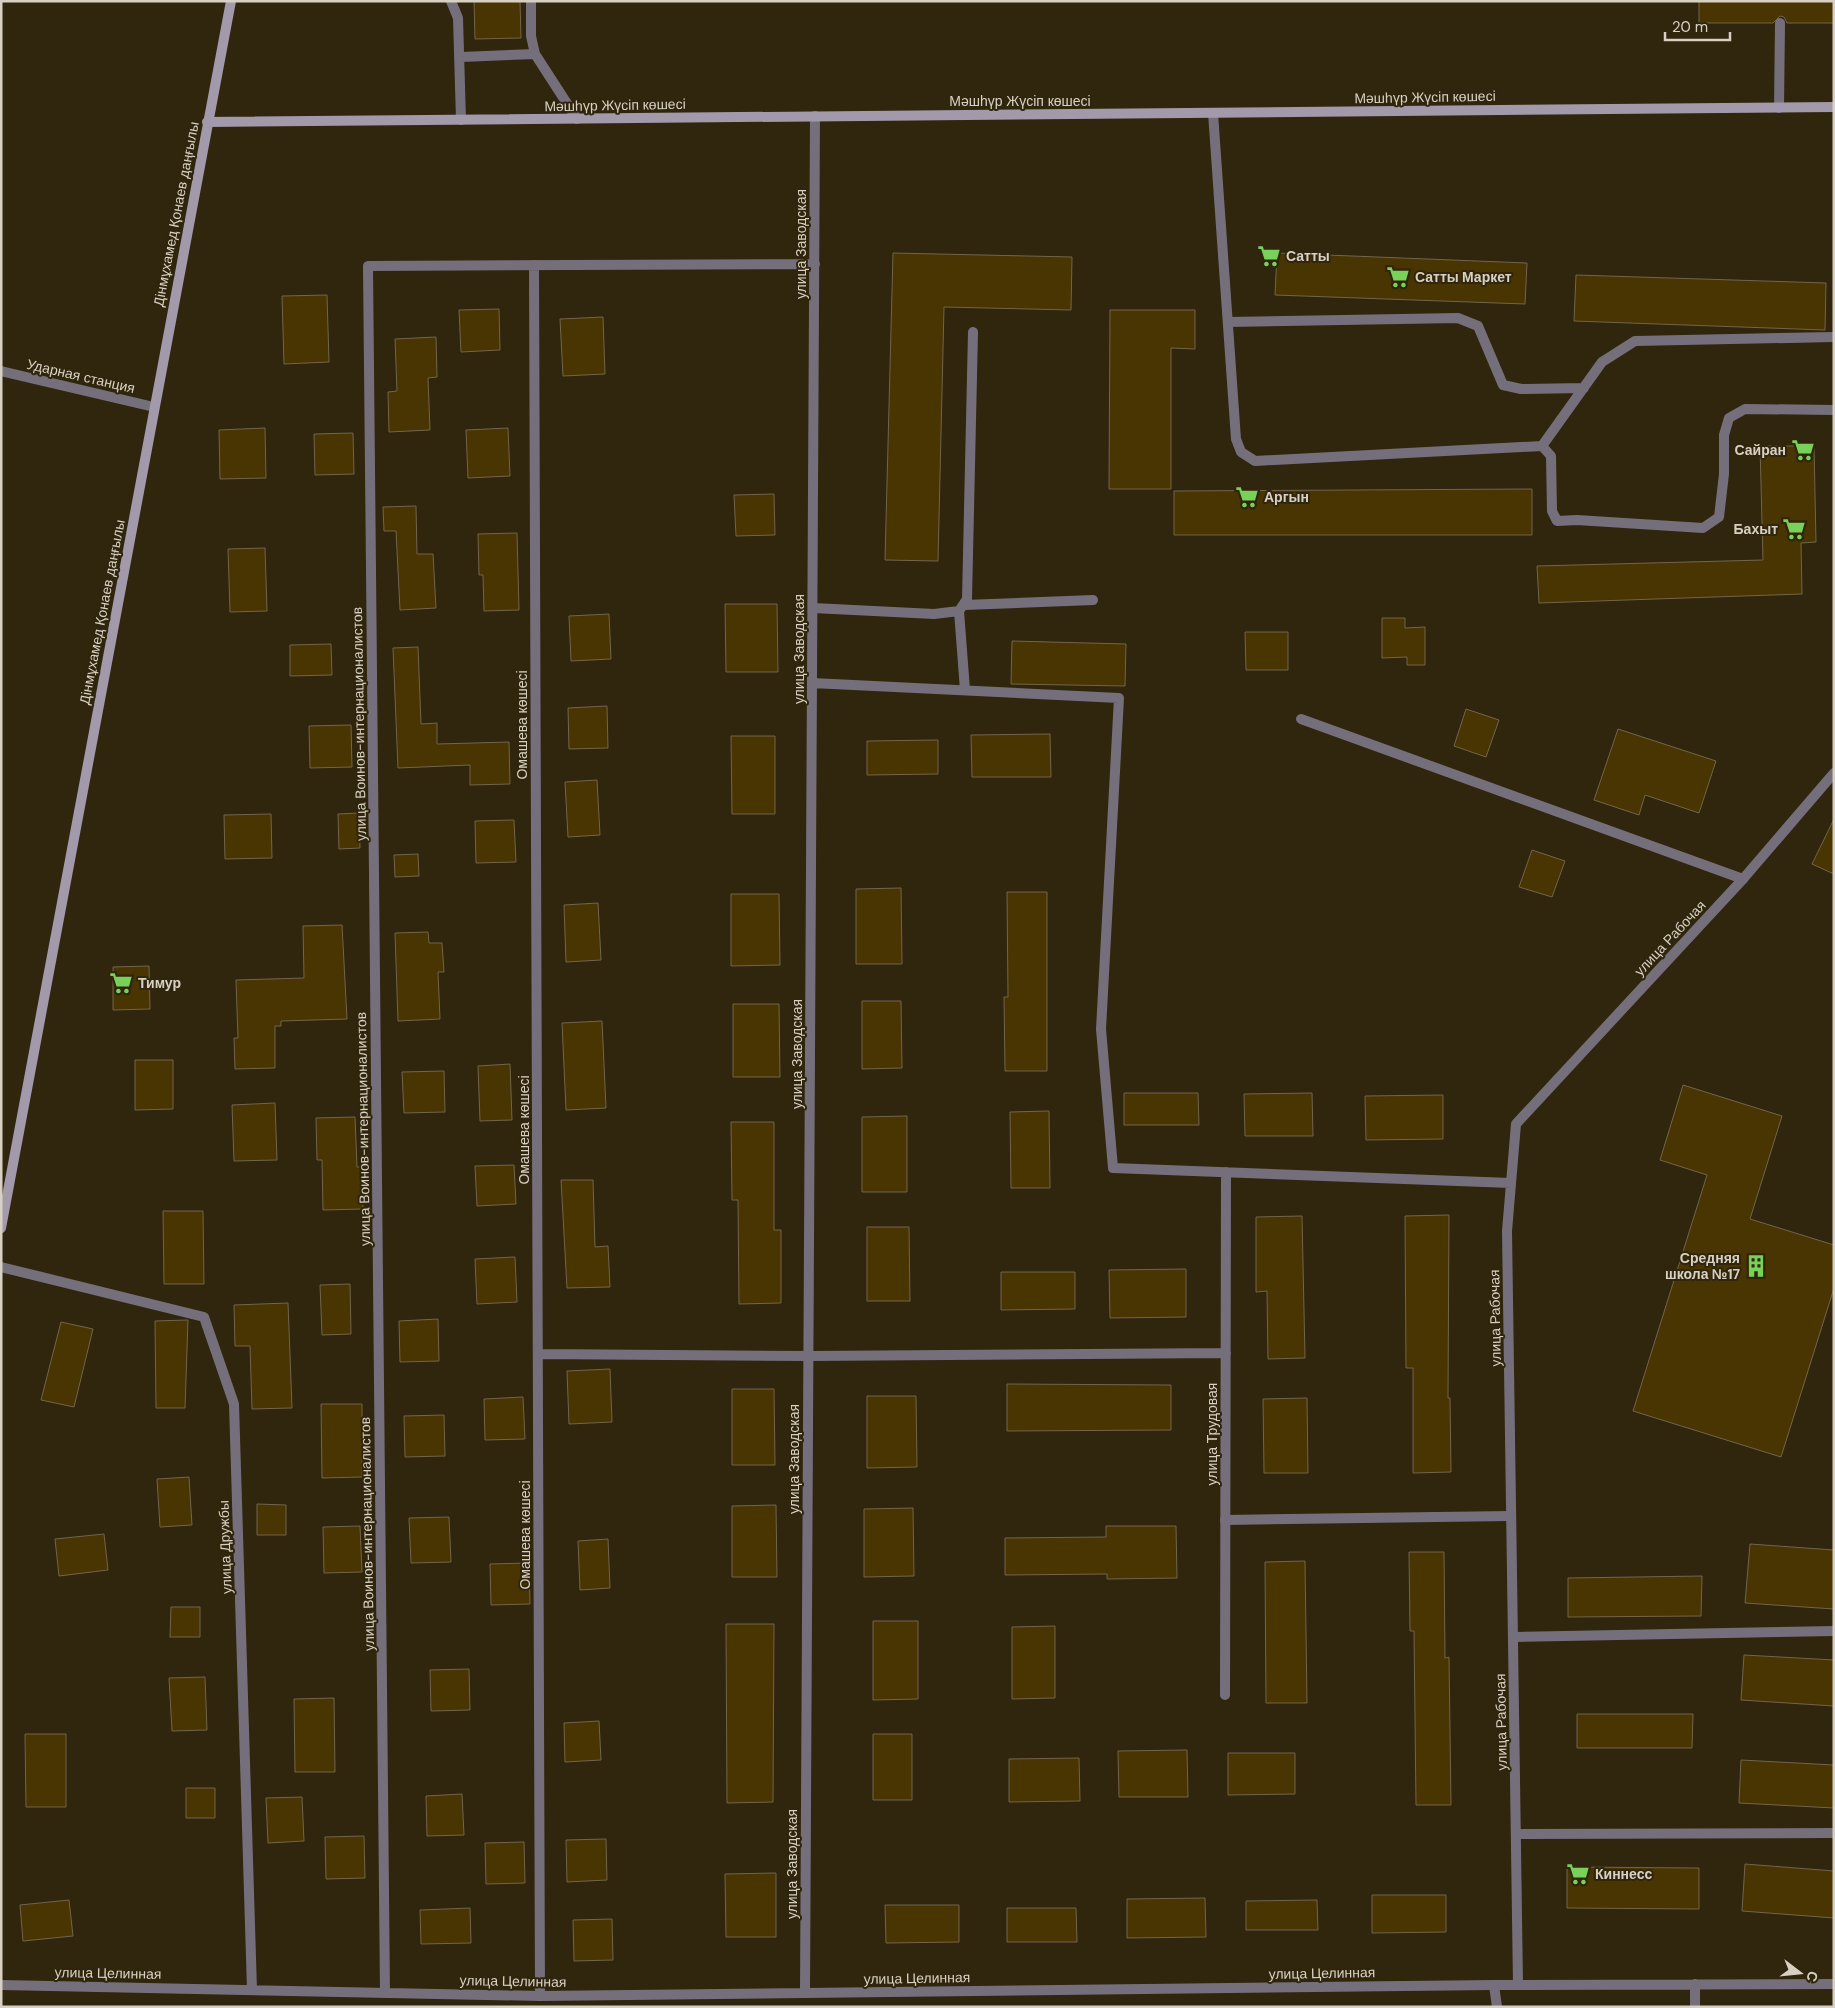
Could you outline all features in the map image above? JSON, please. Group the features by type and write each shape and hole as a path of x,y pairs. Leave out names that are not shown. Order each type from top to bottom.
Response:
{"main road":[{"name":"Дінмұхамед Қонаев даңғылы","path":"1,1228 231,1"},
{"name":"Мәшһүр Жүсіп көшесі","path":"207,122 1834,107"}],"street":[{"path":"451,1 458,18 461,57 460,120"},
{"path":"531,1 531,36 535,54 577,119"},
{"path":"1780,23 1780,108"},
{"path":"461,57 535,54"},
{"path":"1213,113 1236,439 1240,452 1255,461 1542,446"},
{"name":"улица Заводская","path":"805,1992 815,116"},
{"path":"534,265 815,264"},
{"name":"улица Воинов-интернационалистов","path":"385,1992 368,266 534,265"},
{"name":"Омашева көшесі","path":"534,265 540,1996"},
{"path":"1228,322 1458,318 1478,326 1503,385 1521,389 1584,388"},
{"path":"965,690 961,608 967,599 973,332"},
{"path":"1542,446 1602,362 1635,341 1834,337"},
{"name":"Ударная станция","path":"1,371 154,407"},
{"path":"1542,446 1551,456 1552,511 1557,521 1577,520 1703,528 1719,517 1724,474 1724,435 1729,418 1746,409 1834,410"},
{"path":"812,608 934,614 961,608 1093,600"},
{"path":"812,683 1119,698 1101,1029 1113,1168 1511,1183"},
{"path":"1301,719 1743,879"},
{"name":"улица Рабочая","path":"1518,1985 1507,1231 1516,1124 1743,879 1834,773"},
{"name":"улица Трудовая","path":"1224,1695 1226,1172"},
{"name":"улица Дружбы","path":"1,1267 204,1317 234,1404 252,1990"},
{"path":"538,1354 809,1356 1226,1353"},
{"path":"1225,1520 1511,1516"},
{"path":"1513,1637 1834,1631"},
{"path":"1516,1834 1834,1833"},
{"path":"1695,1984 1695,2007"},
{"name":"улица Целинная","path":"1,1985 540,1996 1494,1985 1834,1984"},
{"path":"1494,1985 1497,2007"}],"building":[{"path":"474,1 520,1 521,38 475,39"},
{"path":"1699,1 1834,1 1834,23 1787,23 1784,17 1780,16 1773,23 1699,23"},
{"path":"893,253 1072,257 1071,310 944,307 938,561 885,560"},
{"path":"1277,253 1527,263 1525,304 1275,295"},
{"path":"1576,275 1826,283 1825,330 1574,321"},
{"path":"327,295 329,362 284,364 282,296"},
{"path":"499,309 500,350 461,352 459,310"},
{"path":"1110,310 1195,310 1195,349 1171,348 1171,489 1109,489"},
{"path":"603,317 605,374 563,376 560,319"},
{"path":"436,337 437,377 428,378 430,430 389,432 388,392 397,391 395,339"},
{"path":"265,428 266,478 220,479 219,430"},
{"path":"508,428 510,476 468,478 466,430"},
{"path":"353,433 354,474 315,475 314,434"},
{"path":"1760,446 1814,446 1816,542 1801,543 1802,594 1539,603 1537,566 1763,560"},
{"path":"1532,489 1532,535 1174,535 1174,491"},
{"path":"774,494 775,535 736,536 734,495"},
{"path":"416,506 417,554 433,554 436,608 400,610 396,531 384,531 383,507"},
{"path":"517,533 519,610 484,611 483,575 479,575 478,534"},
{"path":"265,548 267,611 230,612 228,549"},
{"path":"725,604 777,604 778,672 726,672"},
{"path":"609,614 611,659 571,661 569,616"},
{"path":"1382,618 1405,618 1405,628 1425,627 1425,665 1407,665 1407,657 1382,658"},
{"path":"1245,632 1288,632 1288,670 1246,670"},
{"path":"1012,641 1126,644 1125,686 1011,684"},
{"path":"331,644 332,675 290,676 290,645"},
{"path":"418,647 421,724 437,723 437,744 509,742 510,784 470,785 470,765 398,768 393,648"},
{"path":"607,706 608,748 569,749 568,708"},
{"path":"1466,709 1499,720 1486,757 1454,746"},
{"path":"351,725 352,767 310,768 309,726"},
{"path":"1618,729 1716,761 1699,813 1645,795 1639,815 1594,800"},
{"path":"1050,734 1051,777 972,777 971,735"},
{"path":"731,736 775,736 775,814 732,814"},
{"path":"938,740 938,774 867,775 867,741"},
{"path":"597,780 600,835 568,837 565,782"},
{"path":"359,813 360,848 339,849 338,814"},
{"path":"271,814 272,858 225,859 224,815"},
{"path":"1834,819 1834,874 1812,864"},
{"path":"514,820 516,862 476,863 475,821"},
{"path":"1532,850 1565,861 1552,897 1519,887"},
{"path":"418,854 419,876 395,877 394,855"},
{"path":"901,888 902,964 856,964 856,889"},
{"path":"1007,892 1047,892 1047,1071 1005,1071 1004,997 1008,997"},
{"path":"731,894 779,894 780,965 731,966"},
{"path":"598,903 601,960 566,962 564,905"},
{"path":"342,925 347,1019 281,1021 281,1026 275,1026 275,1068 235,1069 234,1038 238,1038 236,980 304,978 303,926"},
{"path":"428,932 429,943 442,943 444,972 438,972 440,1019 398,1021 395,933"},
{"path":"149,966 150,1009 113,1010 113,967"},
{"path":"862,1001 901,1001 902,1068 862,1069"},
{"path":"733,1004 779,1004 780,1077 733,1077"},
{"path":"602,1021 606,1108 566,1110 562,1023"},
{"path":"135,1060 173,1060 173,1109 135,1110"},
{"path":"510,1064 512,1120 480,1121 478,1066"},
{"path":"444,1071 445,1112 404,1113 402,1072"},
{"name":"Средняя школа №17","path":"1683,1085 1782,1116 1750,1219 1834,1245 1834,1288 1781,1457 1633,1411 1707,1175 1660,1160"},
{"path":"1124,1093 1198,1093 1199,1125 1124,1125"},
{"path":"1312,1093 1313,1136 1245,1136 1244,1094"},
{"path":"1443,1095 1443,1139 1366,1140 1365,1096"},
{"path":"275,1103 277,1160 234,1161 232,1105"},
{"path":"1049,1111 1050,1188 1011,1188 1010,1112"},
{"path":"907,1116 907,1192 862,1192 862,1117"},
{"path":"355,1117 357,1167 362,1167 363,1209 323,1210 322,1160 317,1160 316,1118"},
{"path":"731,1122 774,1122 774,1230 781,1230 781,1303 739,1304 738,1200 732,1200"},
{"path":"514,1165 516,1204 477,1206 475,1166"},
{"path":"561,1180 593,1180 595,1247 608,1246 610,1287 567,1288"},
{"path":"163,1211 203,1211 204,1284 164,1284"},
{"path":"1449,1215 1448,1398 1450,1398 1451,1472 1413,1473 1413,1368 1406,1368 1405,1216"},
{"path":"1302,1216 1305,1358 1268,1359 1267,1291 1256,1292 1256,1217"},
{"path":"867,1227 909,1227 910,1301 867,1301"},
{"path":"515,1257 517,1302 477,1304 475,1259"},
{"path":"1186,1269 1186,1317 1110,1318 1109,1270"},
{"path":"1001,1272 1075,1272 1075,1309 1001,1310"},
{"path":"350,1284 351,1334 322,1335 320,1285"},
{"path":"288,1303 292,1408 252,1409 250,1346 235,1346 234,1305"},
{"path":"438,1319 439,1361 400,1362 399,1321"},
{"path":"188,1320 185,1408 156,1408 155,1321"},
{"path":"61,1322 93,1329 74,1407 41,1400"},
{"path":"610,1369 612,1422 569,1424 567,1371"},
{"path":"1007,1384 1171,1385 1171,1430 1007,1431"},
{"path":"732,1389 774,1389 775,1465 732,1465"},
{"path":"867,1396 916,1396 917,1467 867,1468"},
{"path":"523,1397 525,1439 485,1440 484,1399"},
{"path":"1307,1398 1308,1473 1264,1473 1263,1399"},
{"path":"321,1404 362,1404 362,1477 322,1478"},
{"path":"444,1415 445,1456 405,1457 404,1416"},
{"path":"189,1477 192,1525 160,1527 157,1479"},
{"path":"257,1504 286,1505 286,1535 257,1535"},
{"path":"776,1505 777,1577 732,1577 732,1506"},
{"path":"913,1508 914,1576 864,1577 864,1509"},
{"path":"449,1517 451,1562 411,1563 409,1518"},
{"path":"360,1526 362,1572 324,1573 323,1527"},
{"path":"1106,1526 1176,1526 1177,1578 1107,1579 1107,1574 1005,1575 1005,1538 1106,1537"},
{"path":"104,1534 108,1570 59,1576 55,1539"},
{"path":"608,1539 610,1588 580,1590 578,1541"},
{"path":"1750,1544 1834,1550 1834,1609 1745,1603"},
{"path":"1409,1552 1444,1552 1445,1658 1449,1657 1451,1805 1416,1805 1414,1631 1410,1631"},
{"path":"1305,1561 1307,1703 1266,1703 1265,1562"},
{"path":"529,1563 530,1604 491,1605 490,1564"},
{"path":"1702,1576 1701,1616 1568,1617 1568,1578"},
{"path":"171,1607 200,1607 200,1637 170,1637"},
{"path":"873,1621 918,1621 918,1699 873,1700"},
{"path":"726,1624 774,1624 773,1802 727,1803"},
{"path":"1055,1626 1055,1698 1012,1699 1012,1627"},
{"path":"1744,1655 1834,1660 1834,1706 1741,1700"},
{"path":"469,1669 470,1710 431,1711 430,1670"},
{"path":"205,1677 207,1730 172,1731 169,1678"},
{"path":"334,1698 335,1772 295,1772 294,1699"},
{"path":"1577,1714 1693,1714 1692,1748 1577,1748"},
{"path":"599,1721 601,1760 565,1762 564,1723"},
{"path":"25,1734 66,1734 66,1807 26,1807"},
{"path":"873,1734 912,1734 912,1800 873,1800"},
{"path":"1187,1750 1188,1797 1119,1797 1118,1751"},
{"path":"1228,1753 1295,1753 1295,1794 1228,1795"},
{"path":"1079,1758 1080,1801 1009,1802 1009,1759"},
{"path":"1741,1760 1834,1765 1834,1808 1739,1803"},
{"path":"186,1788 215,1788 215,1818 186,1818"},
{"path":"462,1794 464,1835 427,1836 426,1796"},
{"path":"302,1797 304,1841 268,1843 266,1798"},
{"path":"364,1836 365,1878 326,1879 325,1837"},
{"path":"606,1839 607,1880 567,1882 566,1840"},
{"path":"524,1842 525,1883 486,1884 485,1843"},
{"path":"1745,1864 1834,1871 1834,1918 1742,1911"},
{"path":"1567,1867 1699,1868 1699,1909 1567,1908"},
{"path":"776,1873 776,1937 726,1937 725,1874"},
{"path":"1372,1895 1446,1895 1446,1932 1372,1933"},
{"path":"1205,1898 1206,1937 1127,1938 1127,1899"},
{"path":"69,1900 73,1936 23,1941 20,1905"},
{"path":"1317,1900 1318,1930 1246,1930 1246,1901"},
{"path":"885,1905 959,1905 959,1942 886,1943"},
{"path":"470,1908 471,1943 421,1944 420,1910"},
{"path":"1007,1908 1076,1908 1077,1942 1007,1942"},
{"path":"612,1919 613,1960 574,1961 573,1920"}],"place":[{"name":"Сатты","path":"1269,256"},
{"name":"Сатты Маркет","path":"1398,277"},
{"name":"Сайран","path":"1803,450"},
{"name":"Аргын","path":"1247,497"},
{"name":"Бахыт","path":"1794,529"},
{"name":"Тимур","path":"121,983"},
{"name":"Средняя школа №17","path":"1756,1266"},
{"name":"Киннесс","path":"1578,1874"}]}
